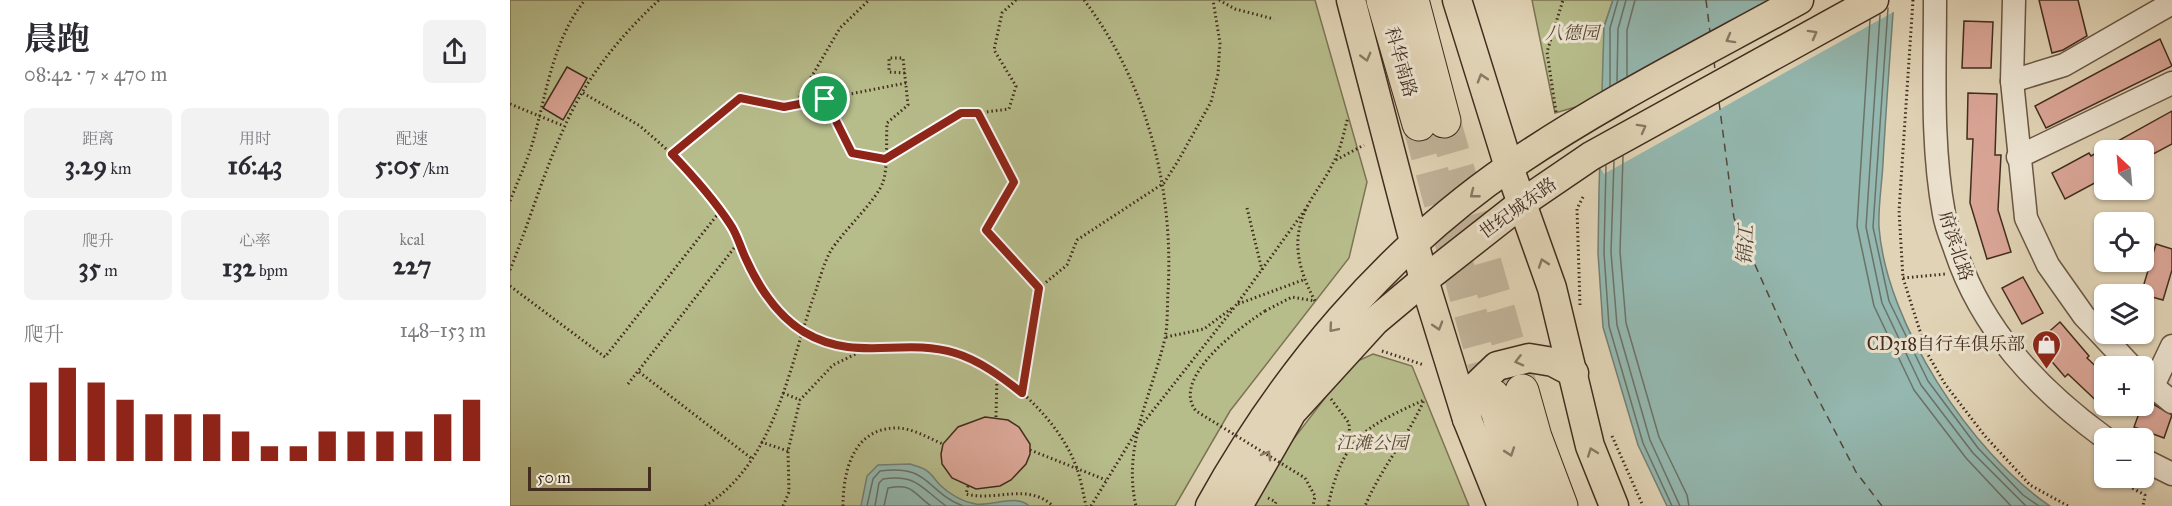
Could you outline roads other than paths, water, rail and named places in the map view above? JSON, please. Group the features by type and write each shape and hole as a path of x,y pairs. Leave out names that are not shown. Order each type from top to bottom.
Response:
{"highway":[{"name":"科华南路","path":"1383,0 1432,123 1412,0"},
{"path":"1532,506 1512,459 1508,394 1535,437 1561,506"}],"main road":[{"path":"1351,0 1424,280 1467,419 1502,506"},
{"path":"1457,0 1509,167 1551,288 1574,373 1590,446 1614,506"},
{"name":"世纪城东路","path":"1210,506 1279,394 1348,310 1413,243 1566,121 1799,0"},
{"name":"世纪城东路","path":"1238,506 1292,412 1375,321 1424,280 1522,203 1591,156 1875,0"},
{"path":"1467,419 1471,391 1497,366 1529,358 1552,362 1574,373"}],"street":[{"name":"府滨北路","path":"1935,0 1934,123 1944,215 1963,273 1994,330 2029,373 2067,411 2094,430"},
{"path":"2014,0 2012,81 2026,218 2048,265 2084,316 2122,356"},
{"path":"2012,81 2064,65 2172,3"},
{"path":"2018,157 2172,83"},
{"path":"2154,374 2172,346"},
{"path":"2154,388 2172,402"},
{"path":"2154,465 2172,474"}],"water":[{"name":"锦江","path":"1613,0 1894,0 1879,211 1885,264 1898,304 1915,343 1963,420 1991,454 2020,483 2050,506 1667,506 1638,445 1603,327 1598,253 1599,190 1604,27"},
{"path":"910,464 925,470 940,485 956,497 966,501 982,504 1018,501 1029,506 861,506 867,476 878,465"}],"tunnel":[{"path":"1444,121 1522,391"},
{"path":"1419,124 1493,396"}],"place":[{"name":"CD318自行车俱乐部","path":"2046,370"}],"park label":[{"name":"八德园","path":"1572,33"},
{"name":"江滩公园","path":"1372,443"}]}
